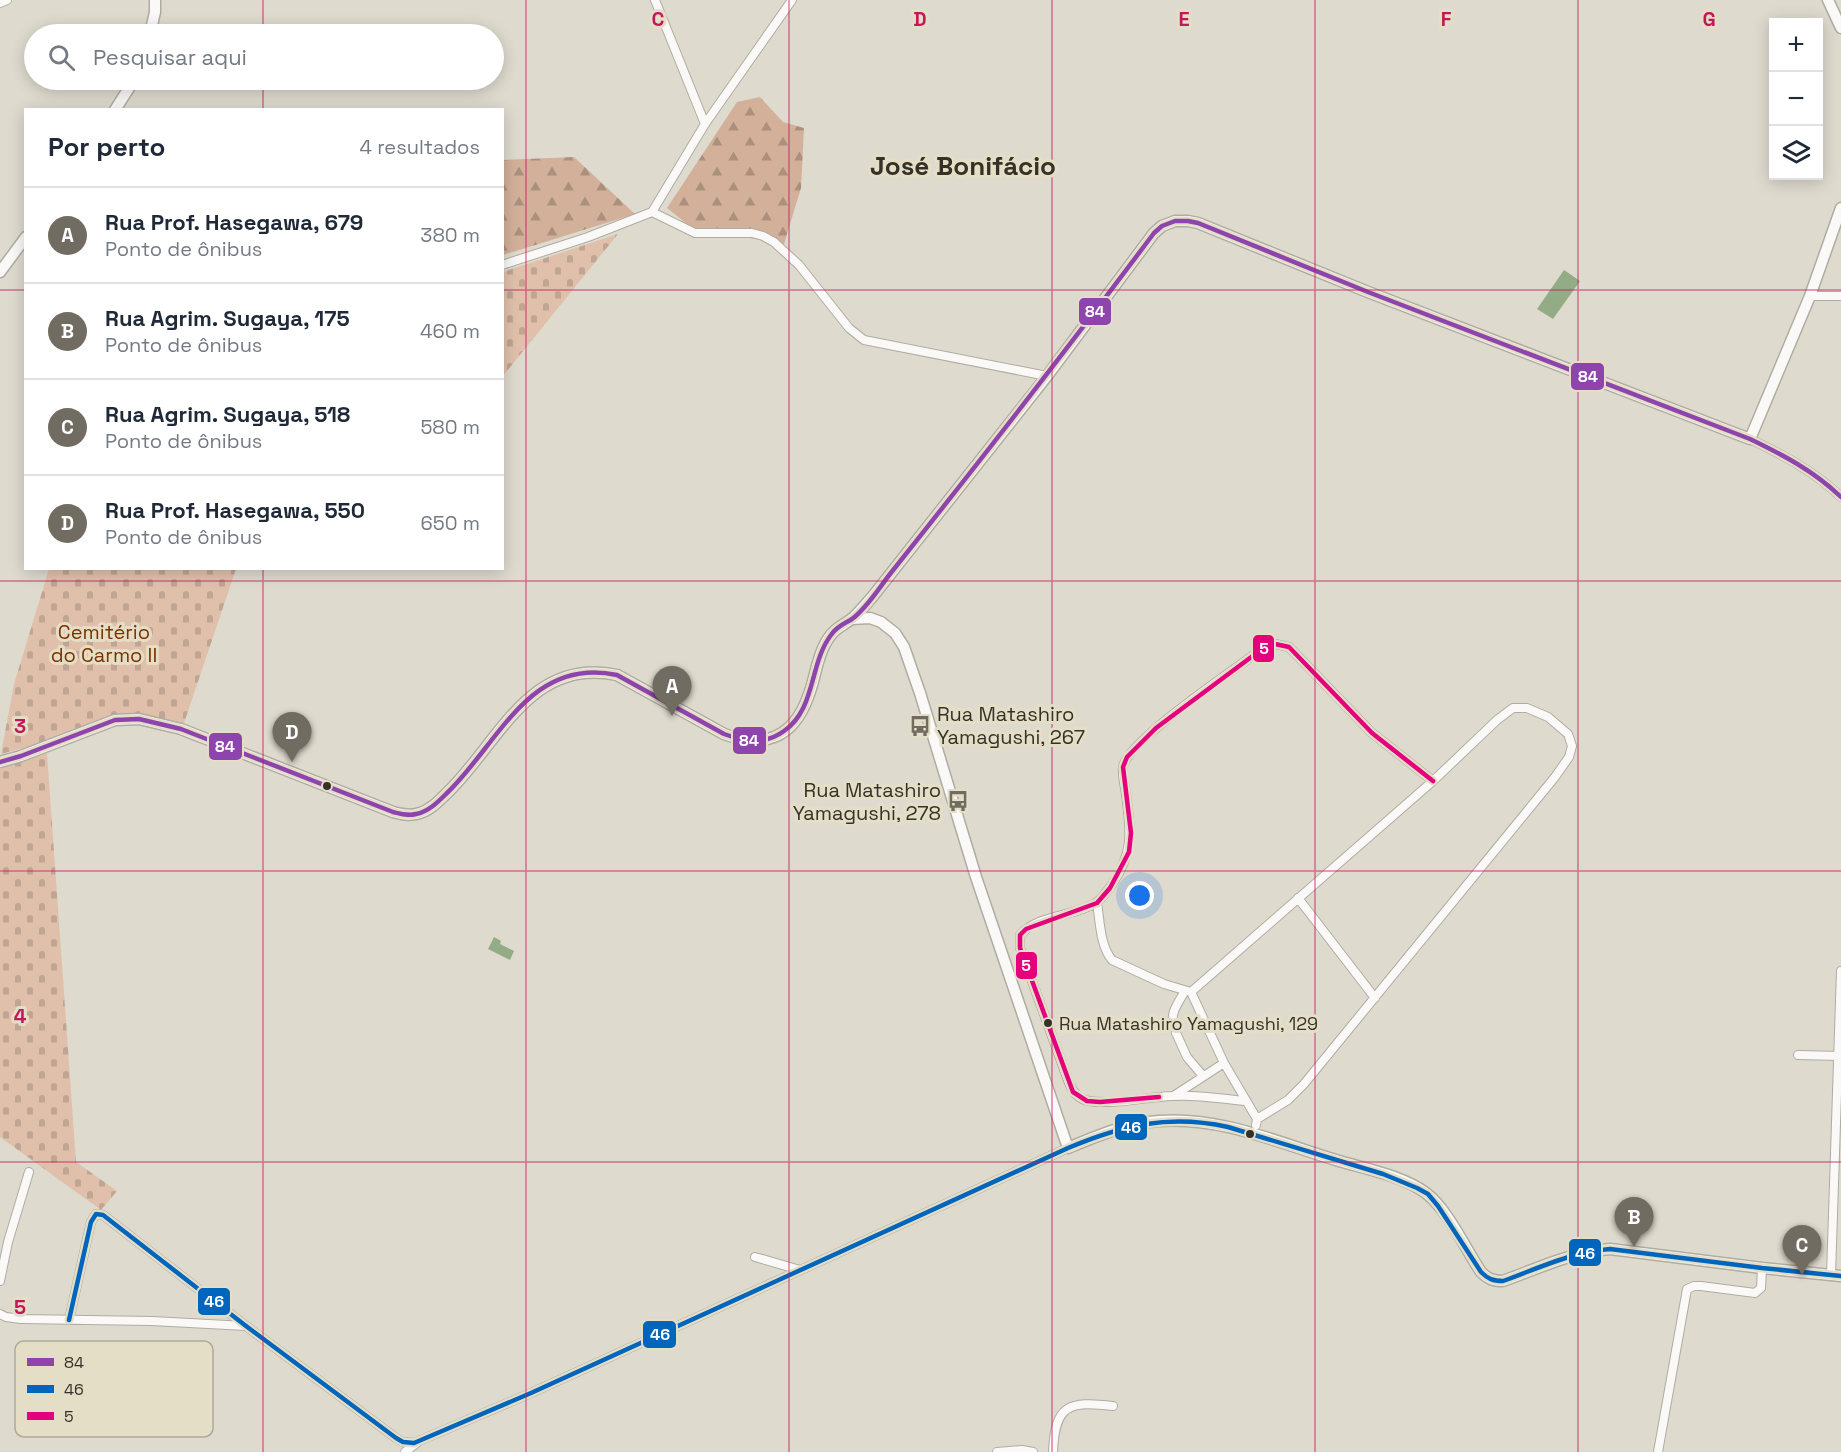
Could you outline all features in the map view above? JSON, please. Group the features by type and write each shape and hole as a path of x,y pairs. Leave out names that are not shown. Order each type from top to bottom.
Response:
{"main road":[{"path":"151,24 155,0"},
{"path":"1827,0 1841,28"},
{"path":"116,108 128,90"},
{"path":"0,762 115,720 140,719 181,729 393,812 417,814 433,805 454,786 501,725 533,694 559,680 586,671 617,675 724,734 754,742 769,740 784,731 799,717 825,644 838,627 852,619 882,585 1047,376 1154,233 1169,223 1188,220 1216,230 1368,292 1750,440 1810,296 1841,208"},
{"path":"0,272 24,240"},
{"path":"852,619 870,618 880,622 896,633 904,647 976,877 1068,1148 1105,1133 1158,1121 1210,1122 1255,1127 1383,1174 1428,1194 1481,1272 1489,1279 1503,1281 1568,1257 1610,1249 1836,1275"}],"street":[{"path":"0,3 7,0"},
{"path":"656,0 705,124"},
{"path":"504,264 588,237 652,212 705,124 792,0"},
{"path":"652,212 695,233 752,233 774,242 799,265 849,328 864,340 1047,376"},
{"path":"1810,296 1841,296"},
{"path":"1750,440 1801,465 1841,497"},
{"path":"1246,1101 1175,1095 1100,1102 1087,1101 1074,1092 1020,948 1020,935 1033,925 1096,903 1110,888 1129,852 1131,833 1123,767 1127,757 1156,728 1262,649 1275,644 1288,647 1372,733 1433,781"},
{"path":"1096,903 1104,944 1112,960 1188,992 1224,1064 1246,1101 1255,1127 1304,1084 1555,777 1569,757 1572,746 1568,734 1548,717 1527,708 1513,708 1497,720 1433,781 1188,992 1173,1014 1172,1022 1187,1057 1203,1076"},
{"path":"1298,898 1375,998"},
{"path":"1836,1275 1841,971"},
{"path":"1798,1055 1840,1056"},
{"path":"1175,1095 1224,1064"},
{"path":"405,1452 418,1442 1068,1148"},
{"path":"0,1281 8,1242 29,1172"},
{"path":"69,1320 91,1222 94,1216 99,1214 117,1224 246,1326 396,1438 411,1443 418,1442"},
{"path":"755,1257 800,1270"},
{"path":"1658,1452 1688,1289 1701,1286 1755,1293 1761,1288 1762,1268"},
{"path":"0,1314 21,1319 152,1321 246,1326"},
{"path":"1053,1452 1053,1439 1065,1409 1073,1405 1088,1403 1113,1406"},
{"path":"997,1452 1022,1450 1033,1452"}],"green space":[{"path":"760,97 783,122 804,128 801,188 784,244 692,228 667,208 737,102"},
{"path":"574,157 635,214 504,255 504,160"},
{"path":"618,234 504,375 504,272"},
{"name":"Cemitério do Carmo II","path":"49,570 236,570 183,726 141,717 1,754 14,684"},
{"path":"47,753 76,1162 117,1191 101,1210 0,1137 0,769"}],"shaded area":[{"path":"1564,270 1580,281 1553,319 1537,309"},
{"path":"494,937 501,941 500,944 514,951 510,960 488,949"}],"transit line":[{"name":"84","path":"0,762 115,720 139,719 181,729 393,812 413,815 429,809 443,797 465,774 518,709 538,691 560,679 587,673 617,675 732,737 755,741 777,735 794,722 802,711 819,659 833,632 868,604 1154,233 1162,226 1175,221 1198,223 1368,292 1750,439 1809,471 1841,497"},
{"name":"5","path":"1159,1097 1100,1102 1087,1101 1073,1092 1020,948 1020,935 1026,929 1097,903 1110,888 1129,852 1131,833 1123,767 1127,757 1156,728 1262,649 1275,644 1289,647 1372,733 1433,781"},
{"name":"46","path":"69,1320 91,1222 96,1214 103,1215 396,1438 403,1442 414,1443 531,1393 1068,1148 1108,1133 1166,1122 1206,1123 1228,1127 1383,1174 1417,1188 1428,1194 1438,1206 1481,1272 1493,1280 1503,1281 1569,1257 1610,1249 1841,1276"}],"place":[{"name":"Rua Prof. Hasegawa, 679","path":"672,716"},
{"name":"Rua Matashiro Yamagushi, 267","path":"920,726"},
{"name":"Rua Prof. Hasegawa, 550","path":"292,762"},
{"name":"Rua Matashiro Yamagushi, 278","path":"958,801"},
{"name":"Rua Matashiro Yamagushi, 129","path":"1048,1023"},
{"name":"Rua Agrim. Sugaya, 175","path":"1634,1247"},
{"name":"Rua Agrim. Sugaya, 518","path":"1802,1275"}],"district":[{"name":"José Bonifácio","path":"963,166"}]}
